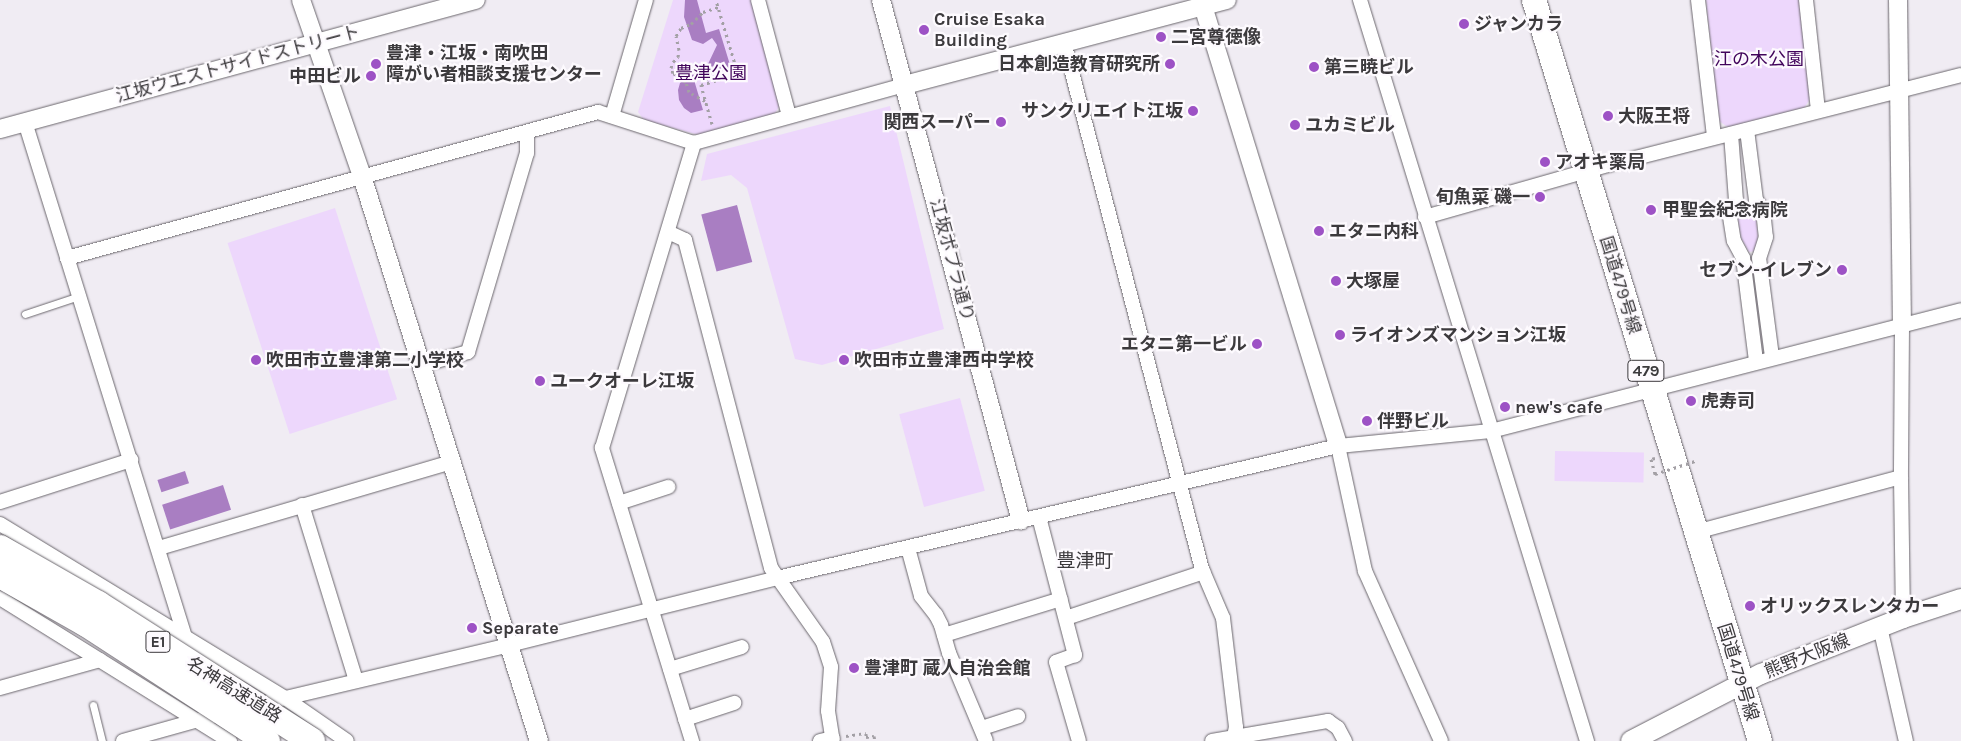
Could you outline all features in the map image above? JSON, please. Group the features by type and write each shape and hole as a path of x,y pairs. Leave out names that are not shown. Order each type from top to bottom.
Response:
{"highway":[{"name":"国道479号線","path":"1534,0 1651,389 1760,741"},
{"name":"名神高速道路","path":"0,548 98,604 312,741"},
{"name":"名神高速道路","path":"0,575 85,623 268,741"}],"main road":[{"name":"熊野大阪線","path":"1631,741 1741,684 1880,627 1961,599"}],"street":[{"path":"301,0 318,43 362,176 539,741"},
{"name":"江坂ウエストサイドストリート","path":"0,129 476,0"},
{"path":"612,116 646,0"},
{"path":"758,0 789,116"},
{"name":"江坂ポプラ通り","path":"881,0 1021,521"},
{"path":"67,258 598,112 694,143 1202,3 1227,0"},
{"path":"1360,0 1587,741"},
{"path":"1698,0 1714,137"},
{"path":"1806,0 1818,110"},
{"path":"1898,0 1902,325 1901,477 1904,618"},
{"path":"1202,3 1338,446 1364,571 1441,741"},
{"path":"1064,42 1204,572 1223,618 1236,727 1233,739"},
{"path":"1425,217 1585,171 1961,75"},
{"path":"25,122 186,637"},
{"path":"1747,130 1756,200 1762,210 1766,237 1759,258 1772,357"},
{"path":"422,365 468,352 527,153 527,132"},
{"path":"1731,134 1736,200 1730,217 1734,241 1743,258 1756,361"},
{"path":"692,741 602,448 694,143"},
{"path":"668,232 685,240 771,568 823,642 831,668 828,711 829,740"},
{"path":"125,741 198,719 509,645 777,578 1338,446 1491,431 1756,361 1961,310"},
{"path":"0,502 131,460"},
{"path":"159,548 451,462"},
{"path":"1696,532 1901,477"},
{"path":"619,503 668,487"},
{"path":"302,505 356,681"},
{"path":"1039,517 1075,655 1056,662 1079,741"},
{"path":"0,524 285,698 347,741"},
{"path":"908,548 921,596 936,614 949,653 984,734 1018,716"},
{"path":"1066,618 1204,572"},
{"path":"0,598 198,719 230,741"},
{"path":"944,635 1061,598"},
{"path":"1880,627 1906,741"},
{"path":"670,669 742,647"},
{"path":"0,688 100,660"},
{"path":"685,719 734,703"},
{"path":"1212,741 1233,739 1328,721 1338,728 1345,741"}],"lane":[{"path":"25,314 79,296"},
{"path":"93,705 102,741"}],"path":[{"path":"715,136 701,85 738,74 716,0"},
{"path":"705,102 689,92 686,82 678,77 671,68 679,50 676,36 682,28 691,24 703,12 718,7"},
{"path":"700,67 711,82"},
{"path":"1655,474 1695,461"},
{"path":"829,740 866,733 866,737 874,736 875,741"}],"green space":[{"name":"豊津公園","path":"673,0 751,0 780,105 774,115 699,135 644,120 638,112"},
{"name":"江の木公園","path":"1706,0 1799,0 1810,99 1804,108 1729,128 1719,121"},
{"path":"890,106 944,329 822,365 795,359 747,188 731,175 701,181 707,154"},
{"path":"1749,204 1756,218 1758,236 1755,251 1749,252 1741,238 1738,221 1742,205"},
{"path":"335,208 397,399 290,434 228,243"},
{"path":"960,398 985,491 924,507 899,414"},
{"path":"1555,451 1644,453 1643,483 1554,481"}],"shaded area":[{"path":"685,0 697,0 706,33 719,29 731,68 694,80 703,110 691,113 684,108 679,100 678,90 680,83 687,76 701,72 708,64 717,45 712,38 703,44 692,40 684,17"},
{"path":"737,205 752,262 717,272 701,215"},
{"path":"185,471 189,483 161,492 157,480"},
{"path":"223,485 231,510 170,530 162,505"}],"place":[{"name":"ジャンカラ","path":"1464,24"},
{"name":"Cruise Esaka Building","path":"924,30"},
{"name":"二宮尊徳像","path":"1161,37"},
{"name":"豊津・江坂・南吹田 障がい者相談支援センター","path":"376,64"},
{"name":"日本創造教育研究所","path":"1170,64"},
{"name":"第三暁ビル","path":"1314,67"},
{"name":"中田ビル","path":"371,76"},
{"name":"サンクリエイト江坂","path":"1193,111"},
{"name":"大阪王将","path":"1608,116"},
{"name":"関西スーパー","path":"1001,122"},
{"name":"ユカミビル","path":"1295,125"},
{"name":"アオキ薬局","path":"1545,162"},
{"name":"旬魚菜 磯一","path":"1540,197"},
{"name":"甲聖会紀念病院","path":"1651,210"},
{"name":"エタニ内科","path":"1319,231"},
{"name":"セブン-イレブン","path":"1842,270"},
{"name":"大塚屋","path":"1336,281"},
{"name":"ライオンズマンション江坂","path":"1340,335"},
{"name":"エタニ第一ビル","path":"1257,344"},
{"name":"吹田市立豊津第二小学校","path":"256,360"},
{"name":"吹田市立豊津西中学校","path":"844,360"},
{"name":"ユークオーレ江坂","path":"540,381"},
{"name":"虎寿司","path":"1691,401"},
{"name":"new's cafe","path":"1505,407"},
{"name":"伴野ビル","path":"1367,421"},
{"name":"オリックスレンタカー","path":"1750,606"},
{"name":"Separate","path":"472,628"},
{"name":"豊津町 蔵人自治会館","path":"854,668"}],"district":[{"name":"豊津町","path":"1085,562"}]}
